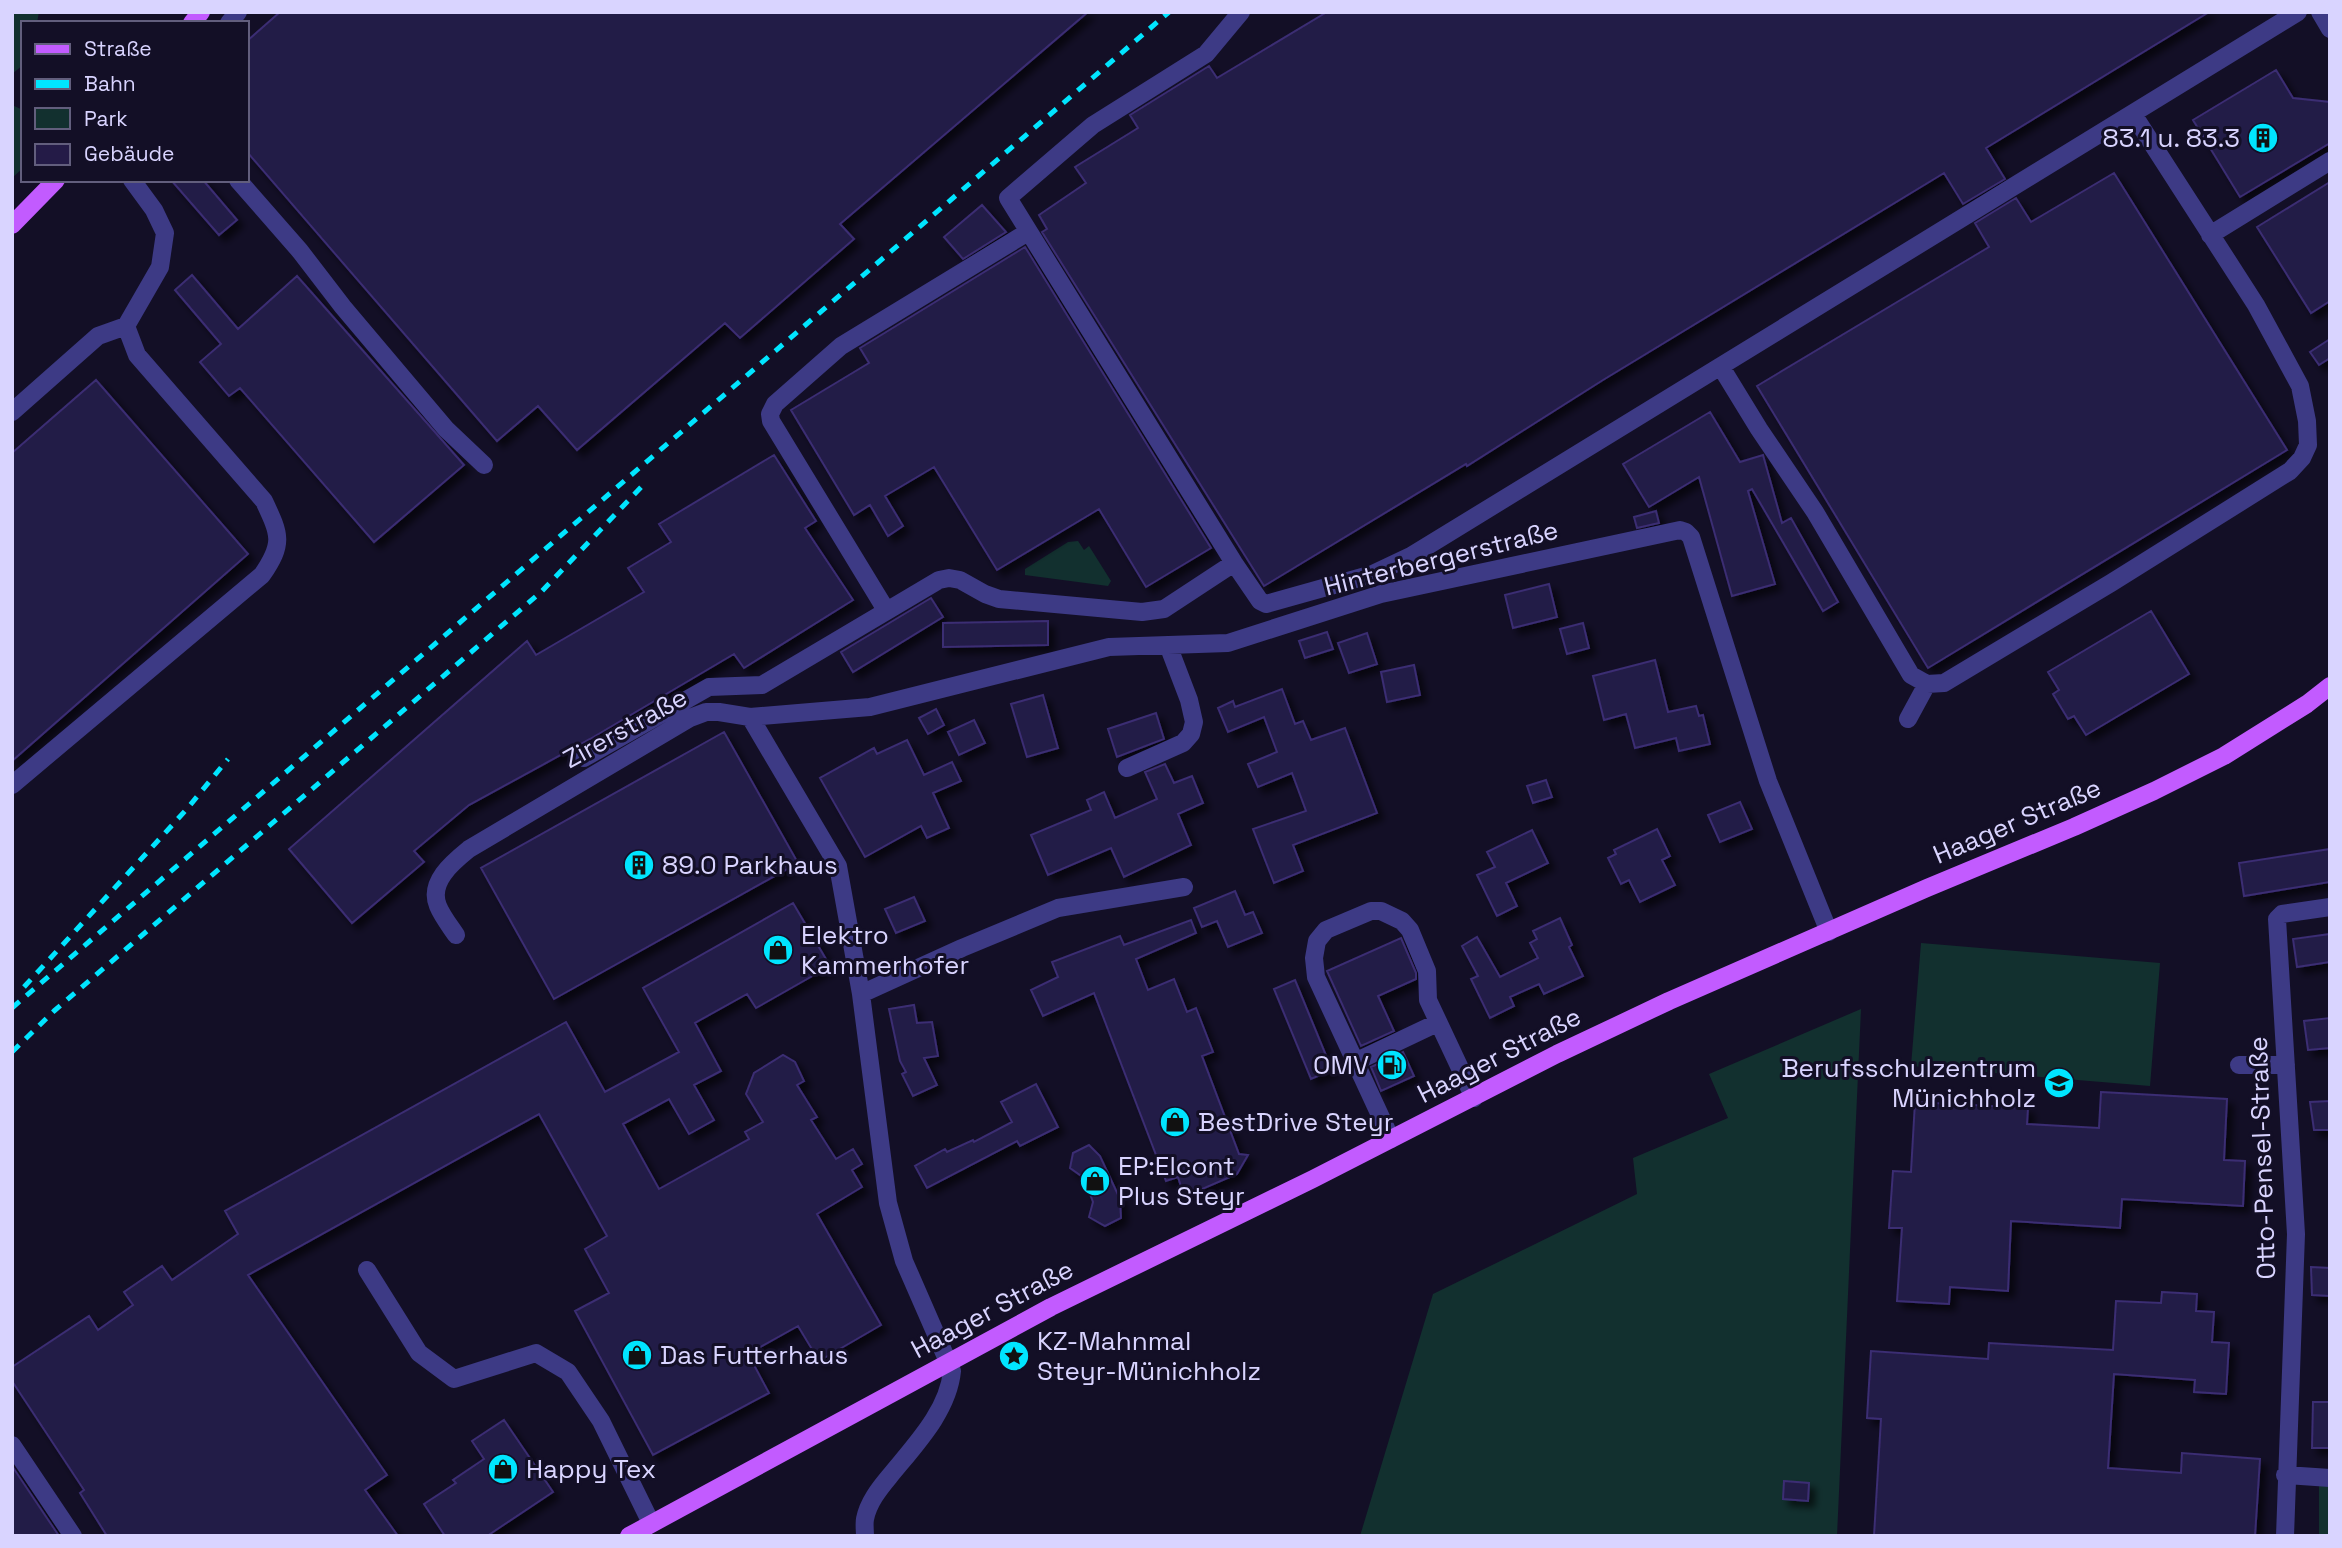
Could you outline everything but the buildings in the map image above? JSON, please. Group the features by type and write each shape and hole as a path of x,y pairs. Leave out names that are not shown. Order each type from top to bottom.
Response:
{"main road":[{"path":"12,225 54,182"},
{"name":"Haager Straße","path":"629,1536 1051,1307 1474,1098 1569,1048 2154,791 2224,756 2330,687"}],"street":[{"path":"1241,12 1206,54 1093,125 1008,198 1234,563 1260,601 1266,604 1390,567 2298,12"},
{"path":"2320,12 2330,29"},
{"path":"1721,367 1815,512 1911,675 1927,684 1944,683 2111,583 2290,471 2302,458 2308,445 2307,421 2300,386 2256,305 2133,114"},
{"path":"2210,234 2330,161"},
{"path":"12,412 98,336 126,326 160,267 164,233 154,211 133,182"},
{"path":"240,182 446,429 484,465"},
{"path":"886,610 771,421 770,414 775,404 841,346 1028,232"},
{"path":"12,785 262,575 276,553 277,529 264,501 137,355 126,326"},
{"name":"Hinterbergerstraße","path":"750,717 870,707 1109,647 1228,643 1381,594 1680,530 1691,537 1768,781 1829,932"},
{"path":"584,758 709,687 762,685 939,580 960,580 999,599 1142,612 1164,609 1234,563"},
{"path":"1127,768 1183,743 1191,734 1194,722 1168,645"},
{"path":"1908,719 1927,684"},
{"name":"Zirerstraße","path":"456,935 437,905 436,896 444,872 469,849 690,718 706,712 750,717"},
{"path":"750,717 838,866 861,995 888,1203 904,1261 950,1361 952,1371 951,1383 929,1427 875,1495 865,1519 865,1536"},
{"path":"861,995 962,947 1058,908 1184,887"},
{"name":"Otto-Pensel-Straße","path":"2285,1536 2296,1234 2277,919 2281,914 2330,907"},
{"path":"1391,1139 1316,977 1314,958 1317,941 1326,929 1371,911 1381,912 1402,921 1410,930 1427,971 1428,1000 1474,1098"},
{"path":"1355,1062 1437,1023"},
{"path":"2239,1065 2286,1065"},
{"path":"367,1270 419,1353 454,1379 536,1353 568,1373 601,1421 651,1523"},
{"path":"12,1445 73,1536"},
{"path":"2286,1475 2330,1478"}],"green space":[{"path":"12,12 39,12 37,21 21,21 21,67 12,74"},
{"path":"12,105 21,109 21,170 12,178"},
{"path":"1078,541 1084,550 1089,546 1111,581 1108,586 1025,575 1025,569 1068,542"},
{"path":"1921,943 2160,963 2150,1086 1911,1066"},
{"path":"1861,1009 1837,1536 1360,1536 1433,1294 1637,1194 1633,1158 1728,1118 1709,1074"},
{"path":"2319,1477 2330,1477 2330,1536 2319,1536"}],"railway":[{"path":"12,1008 1169,12"},
{"path":"12,1052 54,1011 541,592 645,483"},
{"path":"24,987 186,810 228,759"}],"place":[{"name":"83.1 u. 83.3","path":"2263,138"},
{"name":"89.0 Parkhaus","path":"639,865"},
{"name":"Elektro Kammerhofer","path":"778,950"},
{"name":"OMV","path":"1392,1065"},
{"name":"Berufsschulzentrum Münichholz","path":"2059,1083"},
{"name":"BestDrive Steyr","path":"1175,1122"},
{"name":"EP:Elcont Plus Steyr","path":"1095,1181"},
{"name":"Das Futterhaus","path":"637,1355"},
{"name":"KZ-Mahnmal Steyr-Münichholz","path":"1014,1356"},
{"name":"Happy Tex","path":"503,1469"}]}
